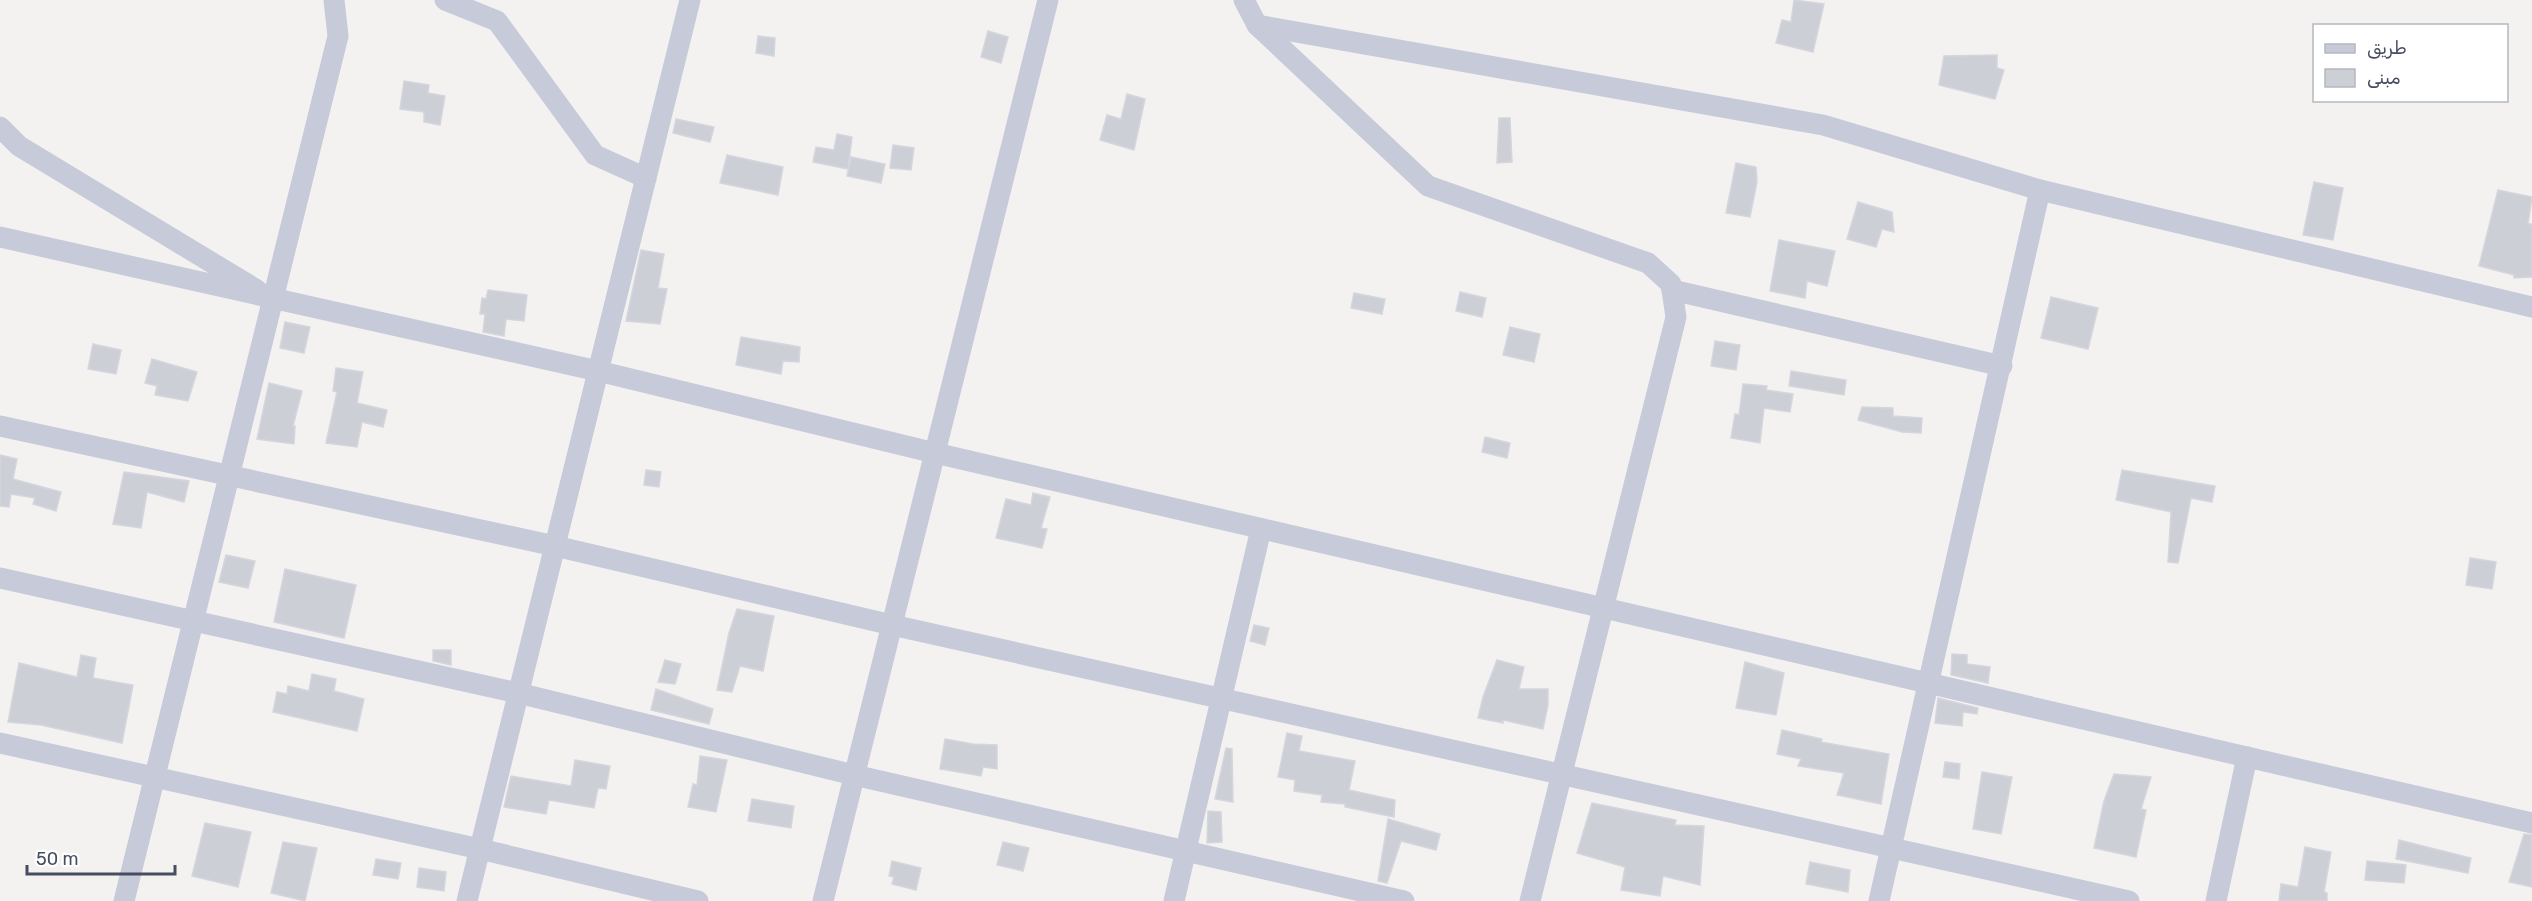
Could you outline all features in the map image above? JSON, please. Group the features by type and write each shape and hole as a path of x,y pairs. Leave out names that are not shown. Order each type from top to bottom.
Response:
{"street":[{"path":"124,901 338,36 334,0"},
{"path":"445,0 497,21 595,155 646,178"},
{"path":"467,901 690,0"},
{"path":"823,901 1048,0"},
{"path":"1244,0 1257,25 1428,186 1648,263 1671,284 1676,316 1530,901"},
{"path":"1257,25 1823,125 2040,190 2532,308"},
{"path":"0,127 19,146 273,300"},
{"path":"1879,901 2002,366 2040,190"},
{"path":"0,237 598,371 935,453 2532,823"},
{"path":"1672,291 2002,366"},
{"path":"0,426 555,546 892,625 2129,901"},
{"path":"1173,901 1261,529"},
{"path":"0,578 192,623 518,693 854,775 1404,901"},
{"path":"0,743 480,849 698,901"},
{"path":"2216,901 2247,757"}],"building":[{"path":"1794,0 1824,4 1813,52 1776,43 1782,20 1791,22"},
{"path":"988,31 1008,37 1001,63 981,57"},
{"path":"758,36 775,38 774,56 756,53"},
{"path":"1997,55 1997,68 2004,70 1995,99 1939,85 1944,56"},
{"path":"404,81 429,85 428,93 445,96 440,125 424,122 424,112 400,109"},
{"path":"1127,94 1145,99 1134,150 1100,140 1107,115 1121,119"},
{"path":"1499,118 1510,118 1512,162 1497,163"},
{"path":"676,119 714,127 710,142 673,133"},
{"path":"837,134 852,137 848,169 813,162 816,147 834,150"},
{"path":"893,145 914,148 911,170 890,168"},
{"path":"727,155 783,167 778,195 720,183"},
{"path":"851,157 885,164 881,183 847,176"},
{"path":"1736,163 1756,167 1757,182 1750,217 1726,213"},
{"path":"2314,182 2343,188 2333,240 2303,235"},
{"path":"2498,190 2532,197 2528,224 2532,224 2532,277 2514,278 2514,275 2479,266"},
{"path":"1858,202 1892,212 1894,232 1882,229 1876,247 1847,239"},
{"path":"1779,240 1835,251 1827,286 1807,281 1805,298 1770,291"},
{"path":"641,250 664,254 658,288 667,289 660,324 626,321"},
{"path":"488,290 527,295 524,321 506,319 504,336 483,332 485,314 480,314 482,298 486,299"},
{"path":"1460,292 1486,298 1482,317 1456,311"},
{"path":"1354,293 1385,299 1382,314 1351,308"},
{"path":"2051,297 2098,308 2088,349 2041,338"},
{"path":"285,322 310,327 304,353 280,348"},
{"path":"1510,327 1540,334 1534,362 1503,355"},
{"path":"741,337 800,347 799,362 783,361 781,374 736,365"},
{"path":"1715,341 1740,345 1736,370 1711,366"},
{"path":"93,344 121,350 116,374 88,369"},
{"path":"152,359 197,372 188,401 155,395 157,386 145,383"},
{"path":"336,368 363,372 357,403 387,410 383,427 362,422 357,447 326,443 337,392 333,391"},
{"path":"1791,371 1846,380 1844,395 1789,386"},
{"path":"269,383 302,391 293,426 295,426 294,444 257,439"},
{"path":"1743,384 1767,386 1766,390 1793,394 1790,412 1764,408 1760,443 1731,438 1735,414 1739,415"},
{"path":"1862,407 1893,408 1893,416 1922,418 1921,433 1902,432 1858,420"},
{"path":"1485,437 1510,443 1507,458 1482,452"},
{"path":"0,455 17,459 13,479 61,492 56,511 33,504 35,498 11,494 9,507 0,506"},
{"path":"646,470 661,472 659,487 644,485"},
{"path":"2122,470 2215,486 2212,502 2191,498 2178,563 2168,562 2171,512 2116,500"},
{"path":"124,472 189,481 184,502 147,492 141,528 113,524"},
{"path":"1033,493 1050,497 1041,528 1047,529 1042,548 996,538 1006,499 1031,505"},
{"path":"226,555 255,561 248,588 219,582"},
{"path":"2470,558 2496,562 2492,589 2466,585"},
{"path":"285,569 356,585 344,638 274,622"},
{"path":"737,609 774,616 763,671 740,666 732,692 717,690 729,633"},
{"path":"1254,625 1269,628 1265,645 1250,641"},
{"path":"433,650 451,650 451,665 433,661"},
{"path":"1952,654 1967,655 1967,664 1990,667 1988,683 1951,675"},
{"path":"81,655 96,658 93,678 133,685 122,743 41,725 8,722 19,663 77,677"},
{"path":"665,660 681,664 675,684 658,682"},
{"path":"1497,660 1524,667 1519,689 1548,689 1548,705 1543,729 1503,720 1503,723 1478,718"},
{"path":"1745,662 1784,673 1776,715 1736,708"},
{"path":"312,674 336,679 334,691 364,699 357,731 273,712 277,692 287,694 288,686 309,691"},
{"path":"656,689 713,709 709,724 651,710"},
{"path":"1938,698 1978,708 1977,714 1963,712 1962,726 1935,723"},
{"path":"1782,730 1822,739 1821,742 1889,754 1881,804 1837,795 1844,773 1798,766 1801,759 1777,754"},
{"path":"1287,733 1302,736 1299,751 1355,761 1349,790 1395,800 1394,817 1345,807 1345,804 1321,802 1322,795 1294,791 1295,780 1278,777"},
{"path":"945,739 997,745 997,769 983,767 981,776 940,769"},
{"path":"1226,748 1232,749 1233,802 1215,799"},
{"path":"700,756 727,760 716,812 688,807 693,784 697,785"},
{"path":"575,760 610,766 606,789 598,788 594,808 549,800 546,814 504,807 511,776 571,786"},
{"path":"1945,762 1960,764 1959,779 1943,777"},
{"path":"1982,772 2012,777 2001,834 1973,829"},
{"path":"2114,774 2151,777 2141,809 2146,810 2136,857 2094,848 2104,801"},
{"path":"752,799 794,806 791,828 748,821"},
{"path":"1592,803 1676,820 1675,825 1704,826 1700,885 1663,876 1660,896 1621,890 1625,867 1577,853"},
{"path":"1208,811 1221,812 1222,842 1207,843"},
{"path":"1388,819 1440,834 1436,850 1401,841 1387,883 1378,881"},
{"path":"205,823 251,832 238,887 192,876"},
{"path":"2524,834 2532,835 2532,887 2509,882"},
{"path":"2399,840 2471,858 2468,873 2396,859"},
{"path":"283,842 317,848 305,901 271,893"},
{"path":"1003,842 1029,848 1023,871 997,865"},
{"path":"2305,847 2331,852 2324,892 2327,893 2327,901 2279,901 2281,884 2298,887"},
{"path":"376,859 401,863 398,879 373,875"},
{"path":"892,861 921,868 916,890 892,884 894,877 889,876"},
{"path":"2367,861 2406,865 2404,883 2365,880"},
{"path":"1810,862 1850,870 1848,892 1806,884"},
{"path":"419,868 446,872 444,891 417,887"}]}
